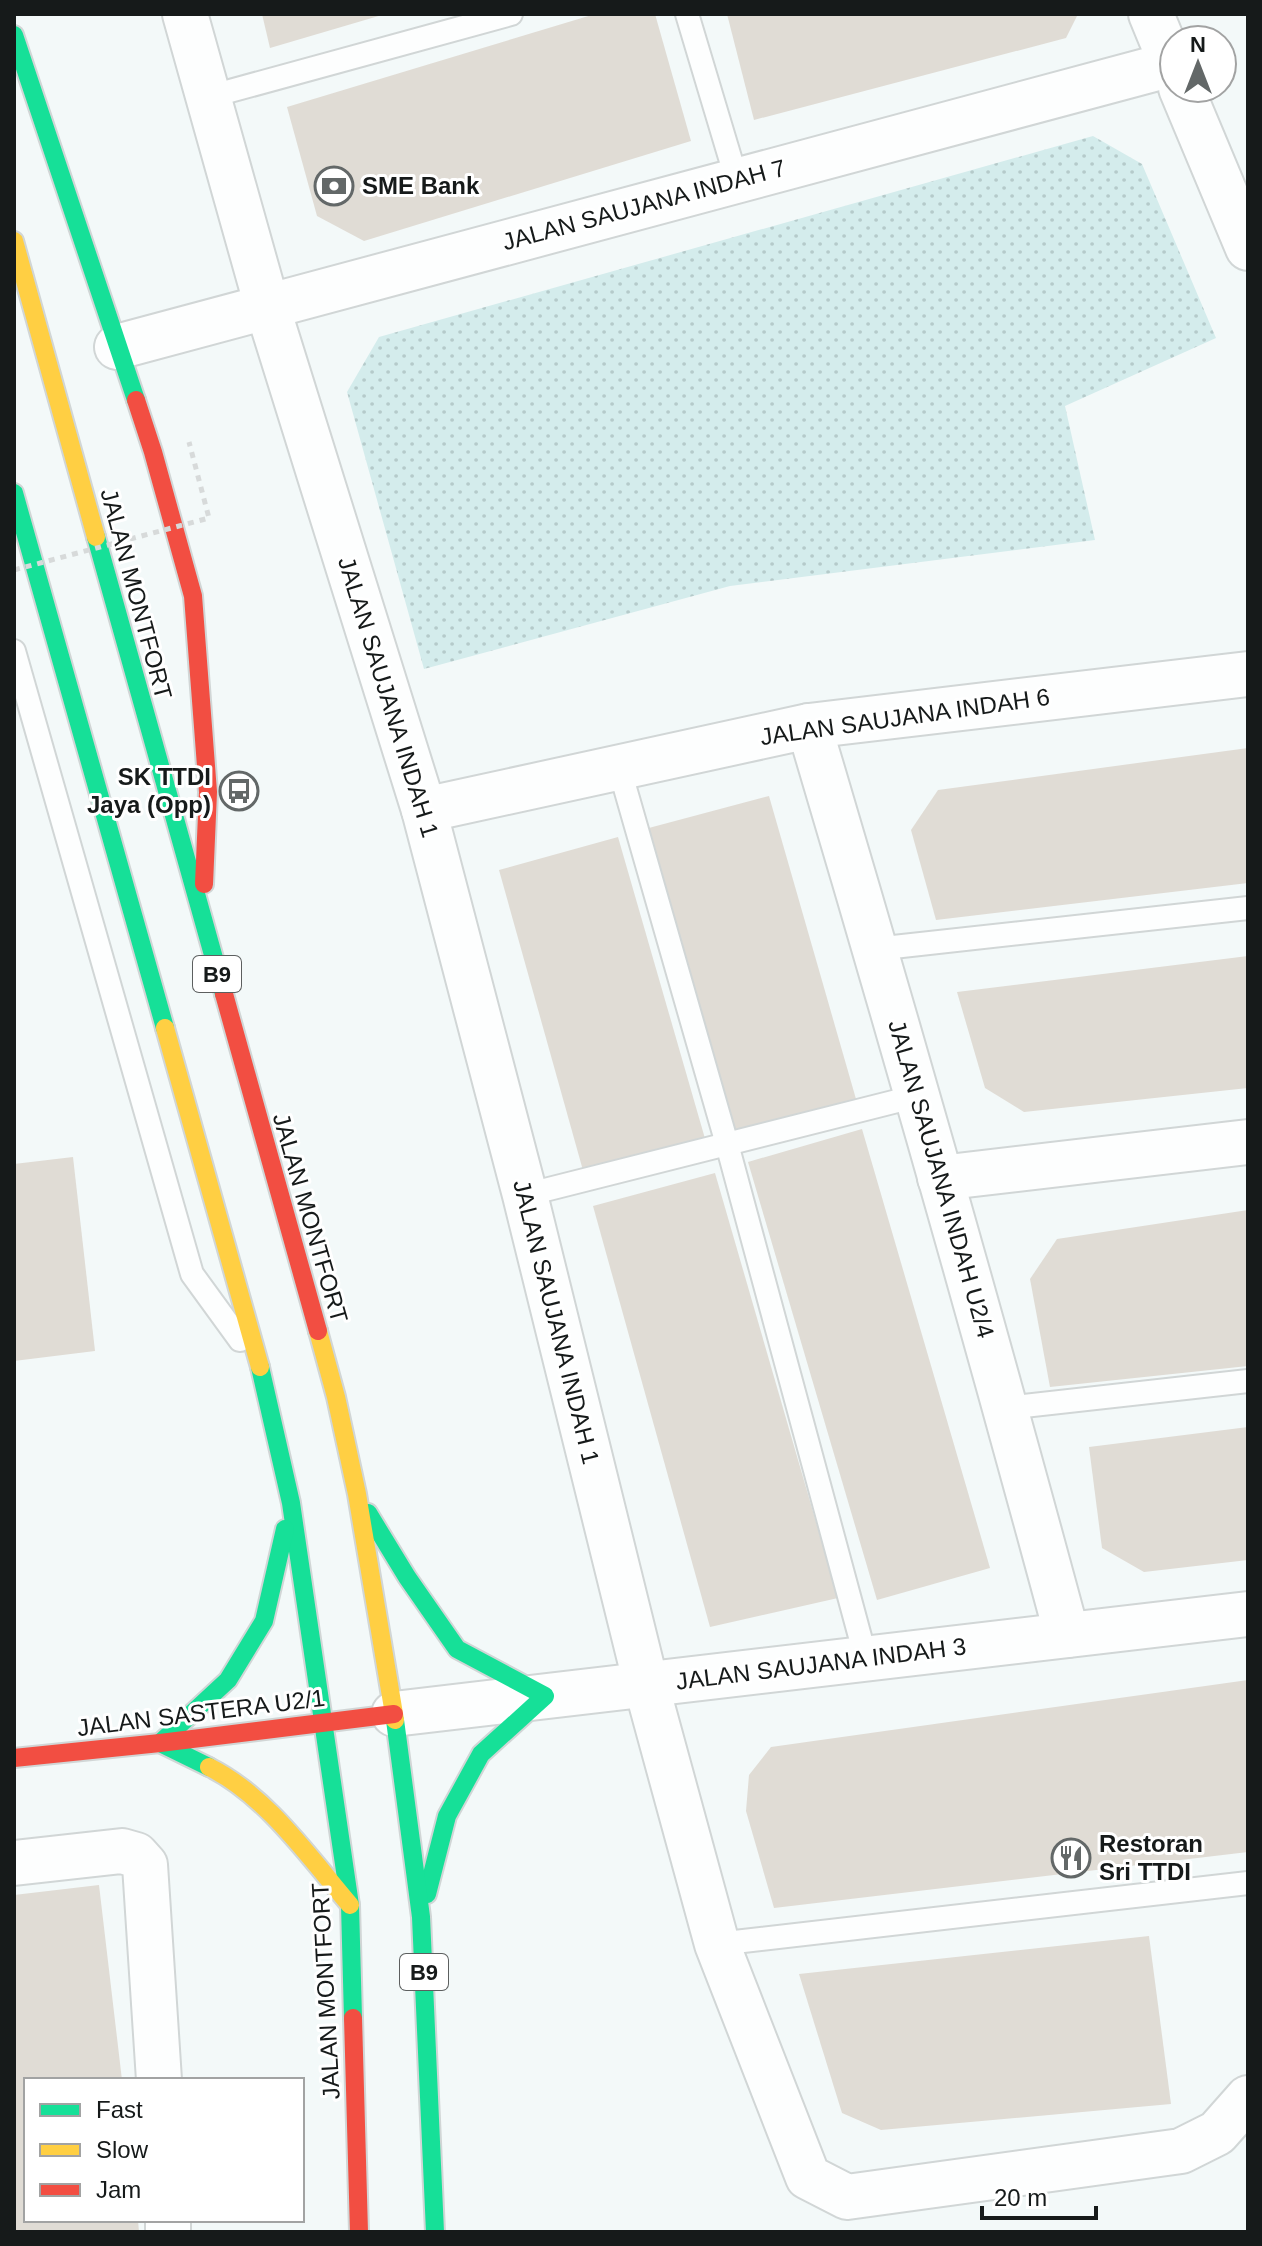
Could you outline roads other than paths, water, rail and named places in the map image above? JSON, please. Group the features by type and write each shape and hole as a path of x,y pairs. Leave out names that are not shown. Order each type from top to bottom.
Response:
{"main road":[{"path":"14,35 153,452 193,596 208,792 202,923"},
{"name":"JALAN MONTFORT","path":"14,241 336,1397 357,1494 394,1714 421,1917 435,2232"},
{"name":"JALAN MONTFORT","path":"14,493 260,1367 291,1503 350,1905 359,2232"},
{"path":"357,1494 407,1577 457,1649 545,1696 481,1754 447,1816 421,1917"},
{"path":"291,1503 264,1621 228,1680 160,1743 228,1776 239,1785 270,1812 350,1905"},
{"name":"JALAN SASTERA U2/1","path":"14,1758 394,1714"}],"street":[{"name":"JALAN SAUJANA INDAH 1","path":"185,14 267,306 424,810 525,1195 646,1684 717,1944 808,2177 847,2197 1181,2151 1217,2133 1248,2098"},
{"name":"JALAN SAUJANA INDAH 7","path":"117,347 737,181 1158,78"},
{"path":"1188,104 1248,248"},
{"name":"JALAN SAUJANA INDAH 6","path":"424,810 809,726 1248,674"},
{"name":"JALAN SAUJANA INDAH U2/4","path":"809,726 1006,1408 1067,1635"},
{"path":"940,1178 1248,1142"},
{"name":"JALAN SAUJANA INDAH 3","path":"394,1714 1248,1614"},
{"path":"14,1863 122,1851 136,1855 145,1865 159,2078"}],"lane":[{"path":"208,97 511,14"},
{"path":"687,14 737,181"},
{"path":"14,651 21,700 192,1274 260,1367"},
{"path":"619,767 727,1144 866,1659"},
{"path":"875,949 1248,908"},
{"path":"525,1195 917,1096"},
{"path":"1006,1408 1248,1381"},
{"path":"717,1944 1248,1883"}],"place":[{"name":"SME Bank","path":"334,186"},
{"name":"SK TTDI Jaya (Opp)","path":"239,791"},
{"name":"Restoran Sri TTDI","path":"1071,1858"}]}
